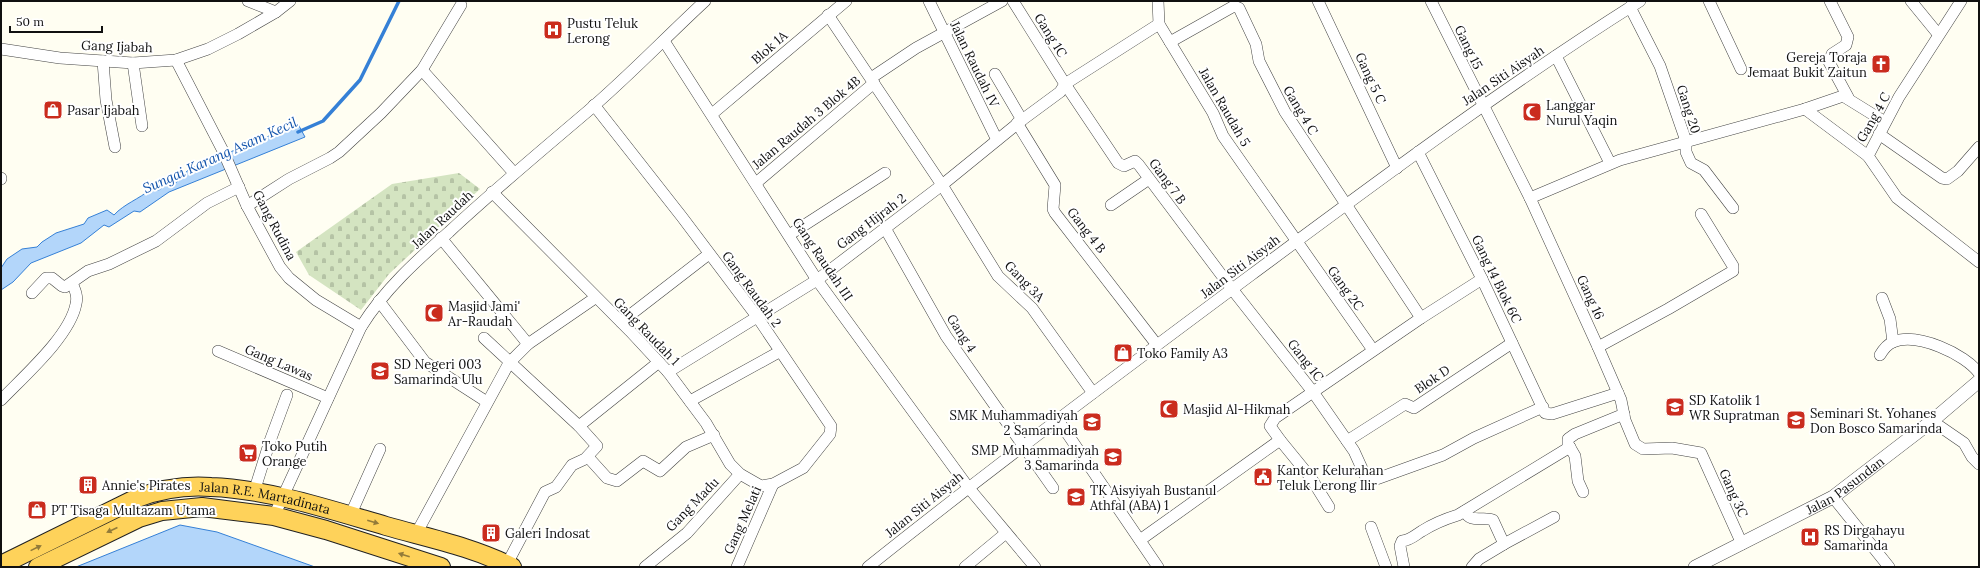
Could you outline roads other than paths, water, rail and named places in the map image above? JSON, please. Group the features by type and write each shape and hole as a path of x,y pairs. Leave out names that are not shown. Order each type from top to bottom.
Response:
{"highway":[{"name":"Jalan R.E. Martadinata","path":"1,565 137,498 156,491 180,487 212,486 254,492 350,516 485,555 510,566"},
{"name":"Jalan R.E. Martadinata","path":"38,567 139,518 162,511 202,508 274,516 326,530 442,567"}],"street":[{"path":"248,1 276,12"},
{"name":"Jalan Raudah","path":"274,516 361,327 379,301 395,282 441,238 492,192 594,105 705,1"},
{"name":"Blok 1A","path":"712,114 846,1"},
{"name":"Jalan Raudah IV","path":"929,1 997,140"},
{"name":"Jalan Raudah 3 Blok 4B","path":"756,183 873,81 916,48 1002,1"},
{"name":"Gang 1C","path":"1013,1 1065,84"},
{"name":"Jalan Raudah 5","path":"1158,1 1159,24 1213,113 1223,136 1296,242"},
{"name":"Gang 5 C","path":"1318,1 1397,168"},
{"name":"Gang 15","path":"1431,1 1482,105"},
{"name":"Jalan Siti Aisyah","path":"868,567 968,487 1024,447 1093,393 1232,289 1482,105 1640,1"},
{"path":"1709,1 1741,69"},
{"path":"1830,1 1848,37 1846,45 1832,54 1829,62 1848,97 1885,122"},
{"path":"1911,1 1938,34"},
{"name":"Gang 4 C","path":"1961,1 1938,34 1885,122 1868,156 1897,198 1979,262"},
{"name":"Gang Ijabah","path":"1,49 60,58 133,63 176,60 208,49 276,12 287,2"},
{"path":"247,206 289,179 339,152 381,113 422,70 461,5"},
{"name":"Gang 4 C","path":"1170,42 1234,6 1239,8 1256,44 1259,61 1278,100 1421,318"},
{"name":"Gang 20","path":"1630,8 1660,66 1686,141 1686,152 1691,163 1704,170 1734,208"},
{"name":"Gang 3A","path":"828,15 942,185 998,276 1032,308 1093,393"},
{"name":"Gang Hijrah 2","path":"668,372 758,318 817,280 942,185 997,140 1060,92 1065,84 1159,24"},
{"name":"Gang Raudah III","path":"664,41 817,280 968,487 1035,567"},
{"path":"1556,56 1610,163"},
{"name":"Gang Rudina","path":"176,60 223,151 247,206 273,256 289,278 316,300 361,327"},
{"path":"103,61 106,100 115,147"},
{"path":"133,63 142,126"},
{"path":"422,70 514,173"},
{"name":"Gang 4 B","path":"995,74 1055,185 1053,209 1055,213 1157,345"},
{"name":"Gang 7 B","path":"1065,84 1118,163 1124,166 1135,161 1232,289"},
{"path":"1530,198 1610,163 1805,109 1837,97 1848,97"},
{"name":"Gang Raudah 2","path":"594,105 758,318 779,352 829,423 831,429 820,448 803,468 773,484"},
{"name":"Gang 16","path":"1482,105 1530,198 1598,347 1618,393 1635,444 1643,449 1672,448 1701,453"},
{"path":"1805,109 1868,156"},
{"path":"1879,134 1942,178 1947,179 1958,171 1979,147"},
{"name":"Gang 14 Blok 6C","path":"1418,152 1547,411"},
{"path":"789,235 885,173"},
{"path":"1111,205 1149,179"},
{"path":"32,293 46,278 49,277 65,287 88,271 109,264 156,241 206,203 238,186"},
{"name":"Gang Raudah 1","path":"492,192 595,298 621,322 668,372 714,435 730,464 740,474 761,486 773,484"},
{"path":"1598,347 1668,309 1733,271 1733,266 1701,214"},
{"name":"Gang 4","path":"885,228 942,331 1054,488"},
{"path":"441,238 528,344"},
{"name":"Gang 2C","path":"1296,242 1373,350"},
{"path":"621,322 709,254"},
{"path":"1329,507 1311,478 1270,426 1271,423 1373,350 1482,280"},
{"path":"1,400 64,330 76,303 76,293 72,283"},
{"name":"Gang 1C","path":"1232,289 1313,392 1354,451 1369,483 1443,456 1474,438 1547,411"},
{"path":"416,534 509,363 528,344 595,298"},
{"path":"1882,298 1890,319 1892,342"},
{"path":"379,301 425,362 487,402"},
{"path":"484,338 509,363 597,443 597,448 588,456 572,465 556,487 545,492 510,566"},
{"path":"1880,355 1892,342 1904,339 1933,344 1954,353 1974,366 1979,373"},
{"name":"Blok D","path":"1347,441 1405,404 1415,408 1512,343"},
{"name":"Gang Lawas","path":"218,351 328,398"},
{"path":"690,401 779,352"},
{"path":"579,426 659,362"},
{"name":"Jalan Pasundan","path":"1695,567 1833,497 1932,421 1979,381"},
{"path":"1547,411 1618,393"},
{"path":"254,492 270,441 287,395"},
{"path":"1583,492 1578,480 1576,456 1567,441 1570,437 1624,414"},
{"path":"1058,420 1158,567"},
{"path":"1932,421 1964,443 1972,457 1979,464"},
{"path":"588,456 607,478 617,481 643,461 660,471 686,447 714,435"},
{"path":"1140,540 1280,440"},
{"path":"1404,567 1402,542 1411,539 1422,530 1465,511 1570,447"},
{"path":"350,516 380,449"},
{"name":"Gang 3C","path":"1701,453 1742,544"},
{"name":"Gang Madu","path":"645,567 687,533 740,474"},
{"name":"Gang Melati","path":"737,567 773,484"},
{"path":"1833,497 1889,567"},
{"path":"1465,511 1466,515 1472,518 1492,520 1504,544"},
{"path":"1472,567 1484,556 1554,517"},
{"path":"1371,527 1386,567"},
{"path":"965,567 1006,533"}],"water":[{"path":"298,124 305,137 169,192 140,212 134,211 109,227 104,225 81,243 31,263 13,282 1,290 1,268 7,259 22,249 37,247 56,233 84,224 88,218 107,210 114,215 151,189 159,190 167,184 177,182 189,169"},
{"path":"180,525 217,532 315,567 76,567"}],"waterway":[{"name":"Sungai Karang Asam Kecil","path":"298,132 323,121 360,80 399,1"}],"place":[{"name":"Pustu Teluk Lerong","path":"553,30"},
{"name":"Gereja Toraja Jemaat Bukit Zaitun","path":"1881,64"},
{"name":"Pasar Ijabah","path":"53,110"},
{"name":"Langgar Nurul Yaqin","path":"1532,112"},
{"name":"Masjid Jami' Ar-Raudah","path":"434,313"},
{"name":"Toko Family A3","path":"1123,353"},
{"name":"SD Negeri 003 Samarinda Ulu","path":"380,371"},
{"name":"SD Katolik 1 WR Supratman","path":"1675,407"},
{"name":"Masjid Al-Hikmah","path":"1169,409"},
{"name":"Seminari St. Yohanes Don Bosco Samarinda","path":"1796,420"},
{"name":"SMK Muhammadiyah 2 Samarinda","path":"1092,422"},
{"name":"Toko Putih Orange","path":"248,453"},
{"name":"SMP Muhammadiyah 3 Samarinda","path":"1113,457"},
{"name":"Kantor Kelurahan Teluk Lerong Ilir","path":"1263,477"},
{"name":"Annie's Pirates","path":"88,485"},
{"name":"TK Aisyiyah Bustanul Athfal (ABA) 1","path":"1076,497"},
{"name":"PT Tisaga Multazam Utama","path":"37,510"},
{"name":"Galeri Indosat","path":"491,533"},
{"name":"RS Dirgahayu Samarinda","path":"1810,537"}]}
